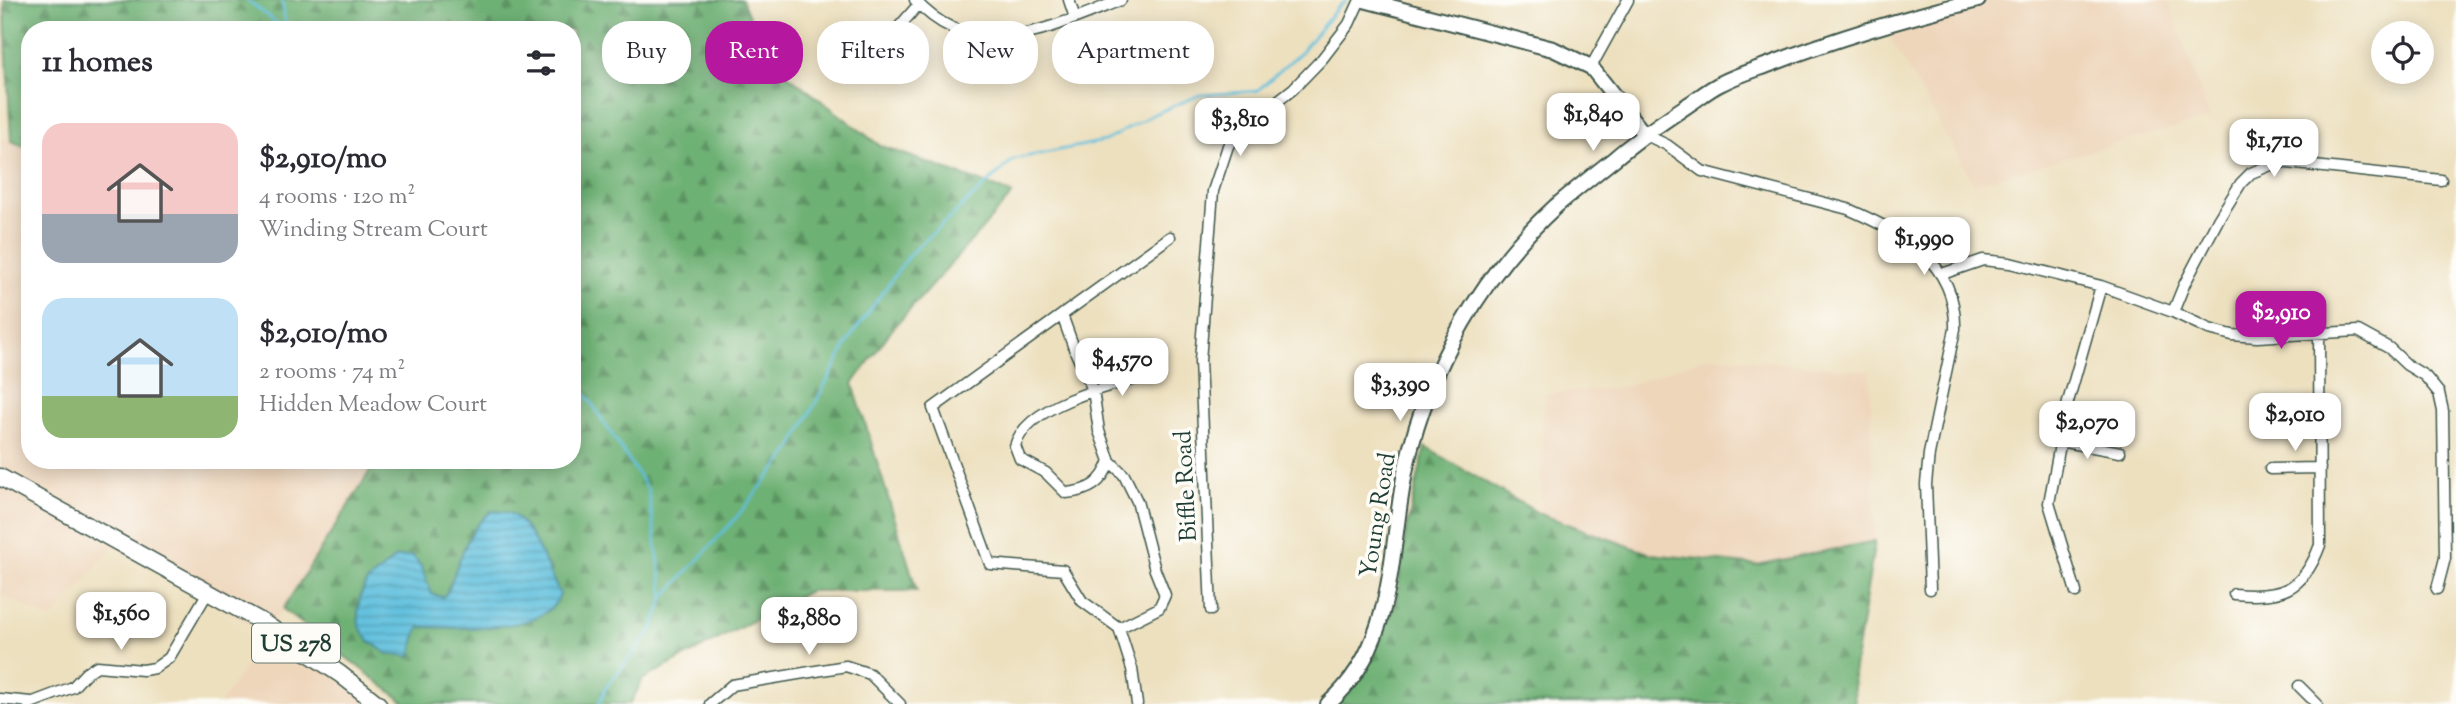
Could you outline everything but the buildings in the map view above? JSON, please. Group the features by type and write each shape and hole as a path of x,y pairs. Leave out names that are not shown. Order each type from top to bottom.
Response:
{"main road":[{"name":"US 278","path":"0,477 302,647 378,704"}],"street":[{"path":"1069,0 1075,18"},
{"path":"902,21 917,2 950,27 979,38 1005,38 1075,18 1121,0"},
{"path":"1362,0 1553,49 1591,67 1644,134 1667,145 1702,172 1849,209 1910,242 1942,274 1956,309 1955,329 1929,454 1926,484 1930,589"},
{"name":"Biffle Road","path":"1211,610 1200,361 1213,191 1228,146 1235,134 1293,89 1322,59 1349,24 1362,0"},
{"path":"1591,67 1628,0"},
{"name":"Young Road","path":"1328,704 1355,673 1381,621 1388,592 1399,499 1412,442 1437,373 1464,321 1509,257 1555,207 1644,134 1721,83 1814,47 1895,20 1978,0"},
{"path":"2173,312 2218,220 2241,183 2264,166 2278,162 2441,180"},
{"path":"1137,704 1132,670 1119,628 1082,601 1063,570 990,564 933,408 1170,237"},
{"path":"1942,274 1983,260 2010,263 2101,286 2173,312 2209,329 2257,337 2358,331 2389,348 2407,365 2425,376 2439,393 2443,411 2445,558 2437,589"},
{"path":"2076,592 2049,503 2068,402 2101,286"},
{"path":"1062,315 1074,351 1093,390 1099,431 1110,460 1124,475 1137,501 1155,570 1165,595 1159,608 1119,628"},
{"path":"2234,594 2277,594 2296,583 2313,565 2320,545 2319,333"},
{"path":"1110,460 1105,476 1093,485 1080,492 1066,493 1046,472 1020,459 1014,446 1019,432 1054,407 1093,390 1143,377"},
{"path":"2060,441 2120,452"},
{"path":"2270,469 2320,468"},
{"path":"0,699 29,703 72,687 97,666 144,670 155,668 169,658 208,592"},
{"path":"710,704 732,685 846,666 870,674 900,704"},
{"path":"2299,686 2317,704"}],"shaded area":[{"path":"1982,0 2168,0 2210,118 1974,184 1886,31"},
{"path":"0,137 21,145 21,469 371,469 267,634 113,547 51,620 0,594"},
{"path":"1709,356 1870,371 1875,541 1757,565 1651,554 1540,514 1546,394 1624,387"},
{"path":"267,634 322,667 370,704 220,704"}],"green space":[{"path":"4,0 742,0 751,21 705,21 705,84 800,84 879,145 1013,194 890,332 853,384 917,591 809,591 643,679 630,704 407,704 283,609 371,469 581,469 581,21 21,21 21,145 11,141"},
{"path":"1425,447 1540,514 1651,554 1757,565 1875,541 1853,674 1855,704 1335,704 1365,674 1396,602 1406,531"}],"water":[{"path":"492,511 507,512 517,518 532,537 560,594 552,607 538,617 519,623 476,628 420,627 411,656 388,654 369,641 359,626 358,610 366,583 396,557 413,556 433,595 443,597 470,537 483,518"}],"waterway":[{"path":"247,0 274,21"},
{"path":"282,0 285,21"},
{"path":"664,597 735,519 790,451 850,338 910,254 1014,159 1105,141 1154,114 1200,95 1257,91 1301,52 1346,1"},
{"path":"581,387 648,490 664,597 652,630 606,687 599,704"}]}
